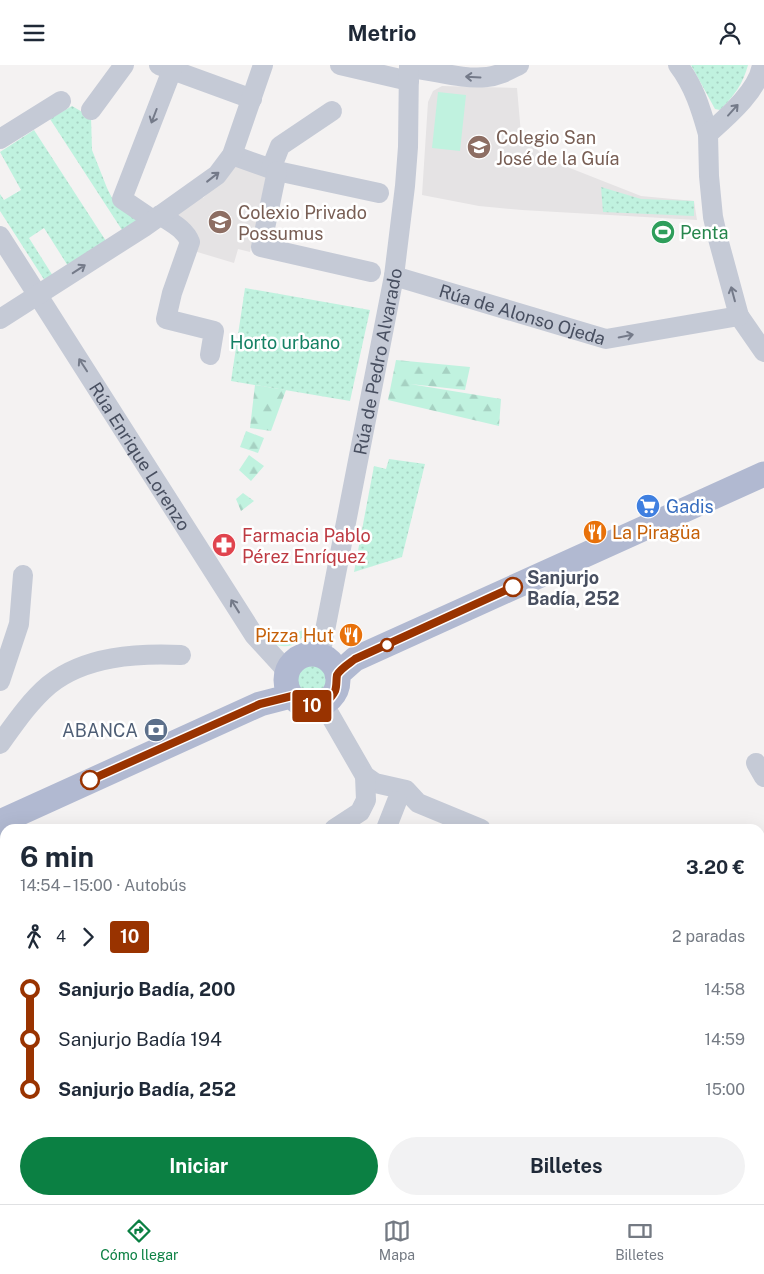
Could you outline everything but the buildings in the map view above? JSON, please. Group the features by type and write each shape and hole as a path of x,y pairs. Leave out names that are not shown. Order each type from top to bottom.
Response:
{"main road":[{"path":"0,822 260,704 288,682 297,658 304,655 335,662 764,473"},
{"path":"288,682 297,702 314,706 323,703 335,691 335,662"}],"street":[{"path":"92,110 124,65"},
{"path":"0,319 157,217 217,175 232,155 263,65"},
{"path":"340,65 469,77 486,77 502,74 519,65"},
{"path":"678,65 688,78 696,94 708,134 709,177 713,217 740,316 764,352"},
{"path":"708,134 731,113 753,87 762,65"},
{"path":"210,355 214,331 166,319 172,293 190,242 187,235 180,228 122,199 165,68 252,99"},
{"name":"Rúa de Pedro Alvarado","path":"335,662 394,277 408,157 409,71"},
{"path":"0,139 61,101"},
{"path":"332,111 280,146 261,247 370,272"},
{"path":"232,155 274,170 379,193"},
{"name":"Rúa Enrique Lorenzo","path":"0,236 254,635 288,682"},
{"name":"Rúa de Alonso Ojeda","path":"394,277 606,339 740,316"},
{"path":"0,681 19,624 23,575"},
{"path":"4,730 49,686 61,677 100,661 137,655 181,655"},
{"path":"323,703 365,776 375,783 406,790 418,803 469,824"},
{"path":"342,824 360,812 366,799 365,776"},
{"path":"388,824 397,801"}],"shaded area":[{"name":"Colegio San José de la Guía","path":"442,86 517,88 521,134 547,159 641,196 694,201 697,220 522,210 479,206 422,195 428,102 433,91"},
{"name":"Colexio Privado Possumus","path":"234,165 266,177 250,252 238,249 234,263 194,251 172,210 199,193 203,198"}],"green space":[{"path":"691,65 748,65 737,89 720,110 715,109"},
{"path":"438,92 466,95 460,151 432,148"},
{"path":"72,106 91,117 92,150 113,200 139,220 122,230 50,119"},
{"path":"34,130 106,241 68,266 44,228 29,238 53,276 45,281 0,211 0,194 4,200 21,190 0,152"},
{"path":"601,187 641,199 694,201 694,216 603,212"},
{"name":"Horto urbano","path":"245,288 370,310 350,401 231,381"},
{"path":"396,360 470,367 465,390 410,384 501,399 499,426 388,400"},
{"path":"255,385 286,390 271,431 250,428"},
{"path":"246,431 264,438 258,453 240,447"},
{"path":"249,455 264,466 251,481 239,470"},
{"path":"389,459 425,464 402,557 354,572 374,466 386,469"},
{"path":"243,493 254,501 241,511 236,499"},
{"path":"307,628 301,639 293,645 272,644"},
{"path":"312,665 323,669 327,680 323,691 312,695 301,691 297,680 301,669"}],"bus line":[{"name":"10","path":"90,780 260,704 292,696 297,702 305,705 314,706 323,703 335,691 337,675 355,659 513,587"}],"place":[{"name":"Colegio San José de la Guía","path":"479,147"},
{"name":"Colexio Privado Possumus","path":"220,222"},
{"name":"Penta","path":"663,232"},
{"name":"Gadis","path":"648,506"},
{"name":"La Piragüa","path":"595,532"},
{"name":"Farmacia Pablo Pérez Enríquez","path":"224,545"},
{"name":"Sanjurjo Badía, 252","path":"513,587"},
{"name":"Pizza Hut","path":"351,635"},
{"name":"ABANCA","path":"156,730"}]}
